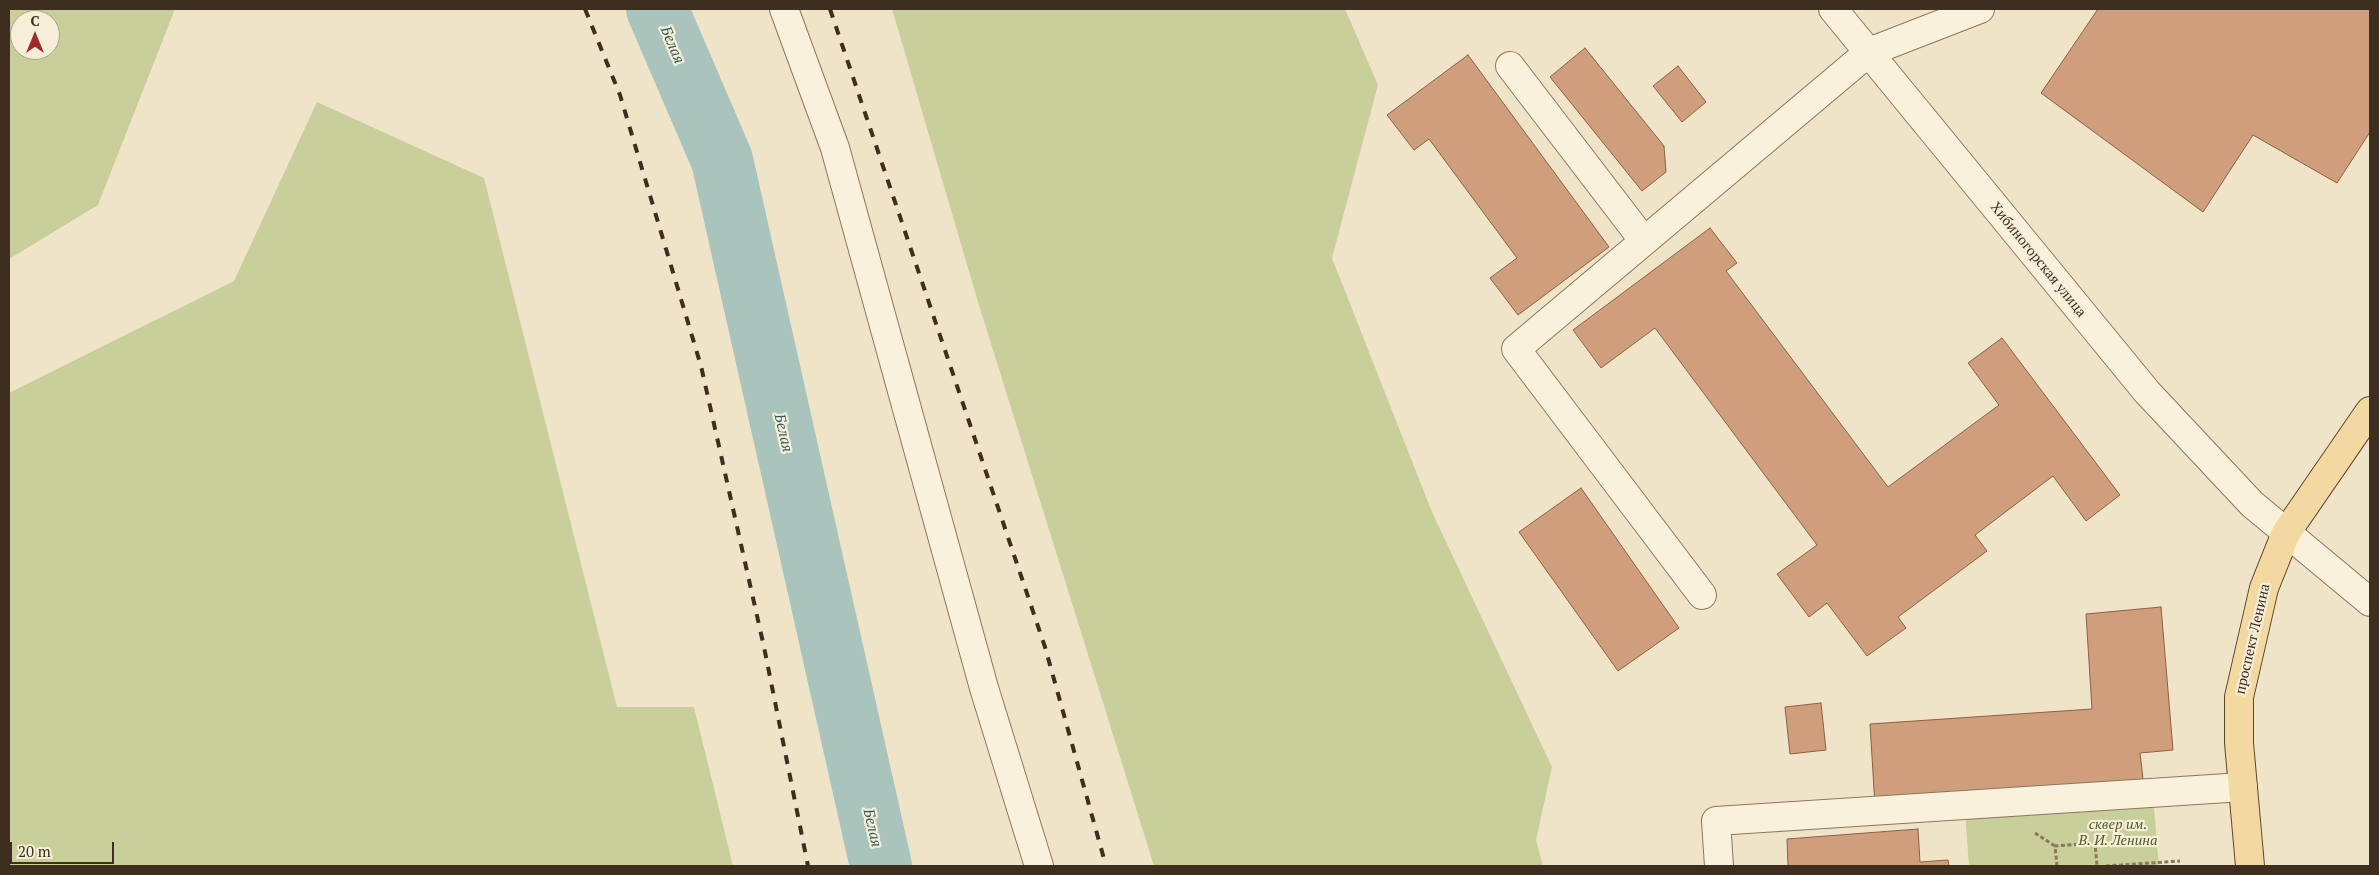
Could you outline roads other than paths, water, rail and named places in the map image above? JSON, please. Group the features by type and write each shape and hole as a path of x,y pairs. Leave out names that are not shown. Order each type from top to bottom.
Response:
{"main road":[{"name":"проспект Ленина","path":"2250,866 2238,697 2264,588 2286,534 2370,411"}],"street":[{"path":"784,9 836,148 984,688 1039,866"},
{"name":"Хибиногорская улица","path":"1833,9 2147,392 2252,504 2370,602"},
{"path":"1702,595 1516,349 1868,52 1980,9"},
{"path":"1510,66 1644,241"},
{"path":"1719,866 1716,821 2243,787"}],"waterway":[{"name":"Белая","path":"657,9 722,160 881,866"}],"railway":[{"path":"585,9 620,95 701,366 764,647 808,866"},
{"path":"830,9 1045,647 1106,866"}],"park label":[{"name":"сквер им. В. И. Ленина","path":"2118,834"}]}
